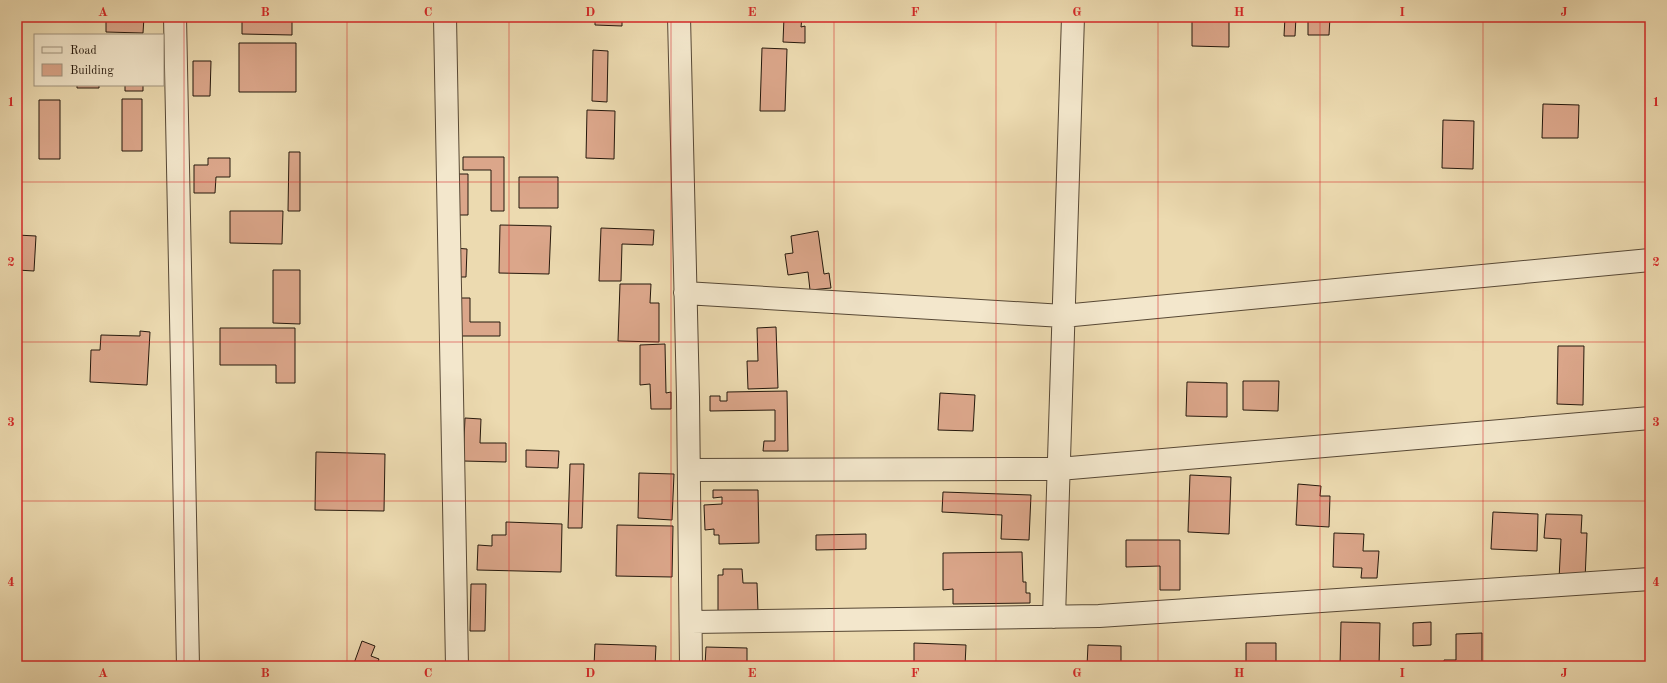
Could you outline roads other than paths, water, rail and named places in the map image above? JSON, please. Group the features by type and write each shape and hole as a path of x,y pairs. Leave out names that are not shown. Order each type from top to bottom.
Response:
{"street":[{"path":"175,17 188,666"},
{"path":"445,17 457,666"},
{"path":"679,17 689,470 691,666"},
{"path":"1054,617 1073,17"},
{"path":"685,293 1063,316 1650,260"},
{"path":"689,470 1059,469 1650,418"},
{"path":"691,622 1099,616 1650,579"}]}
